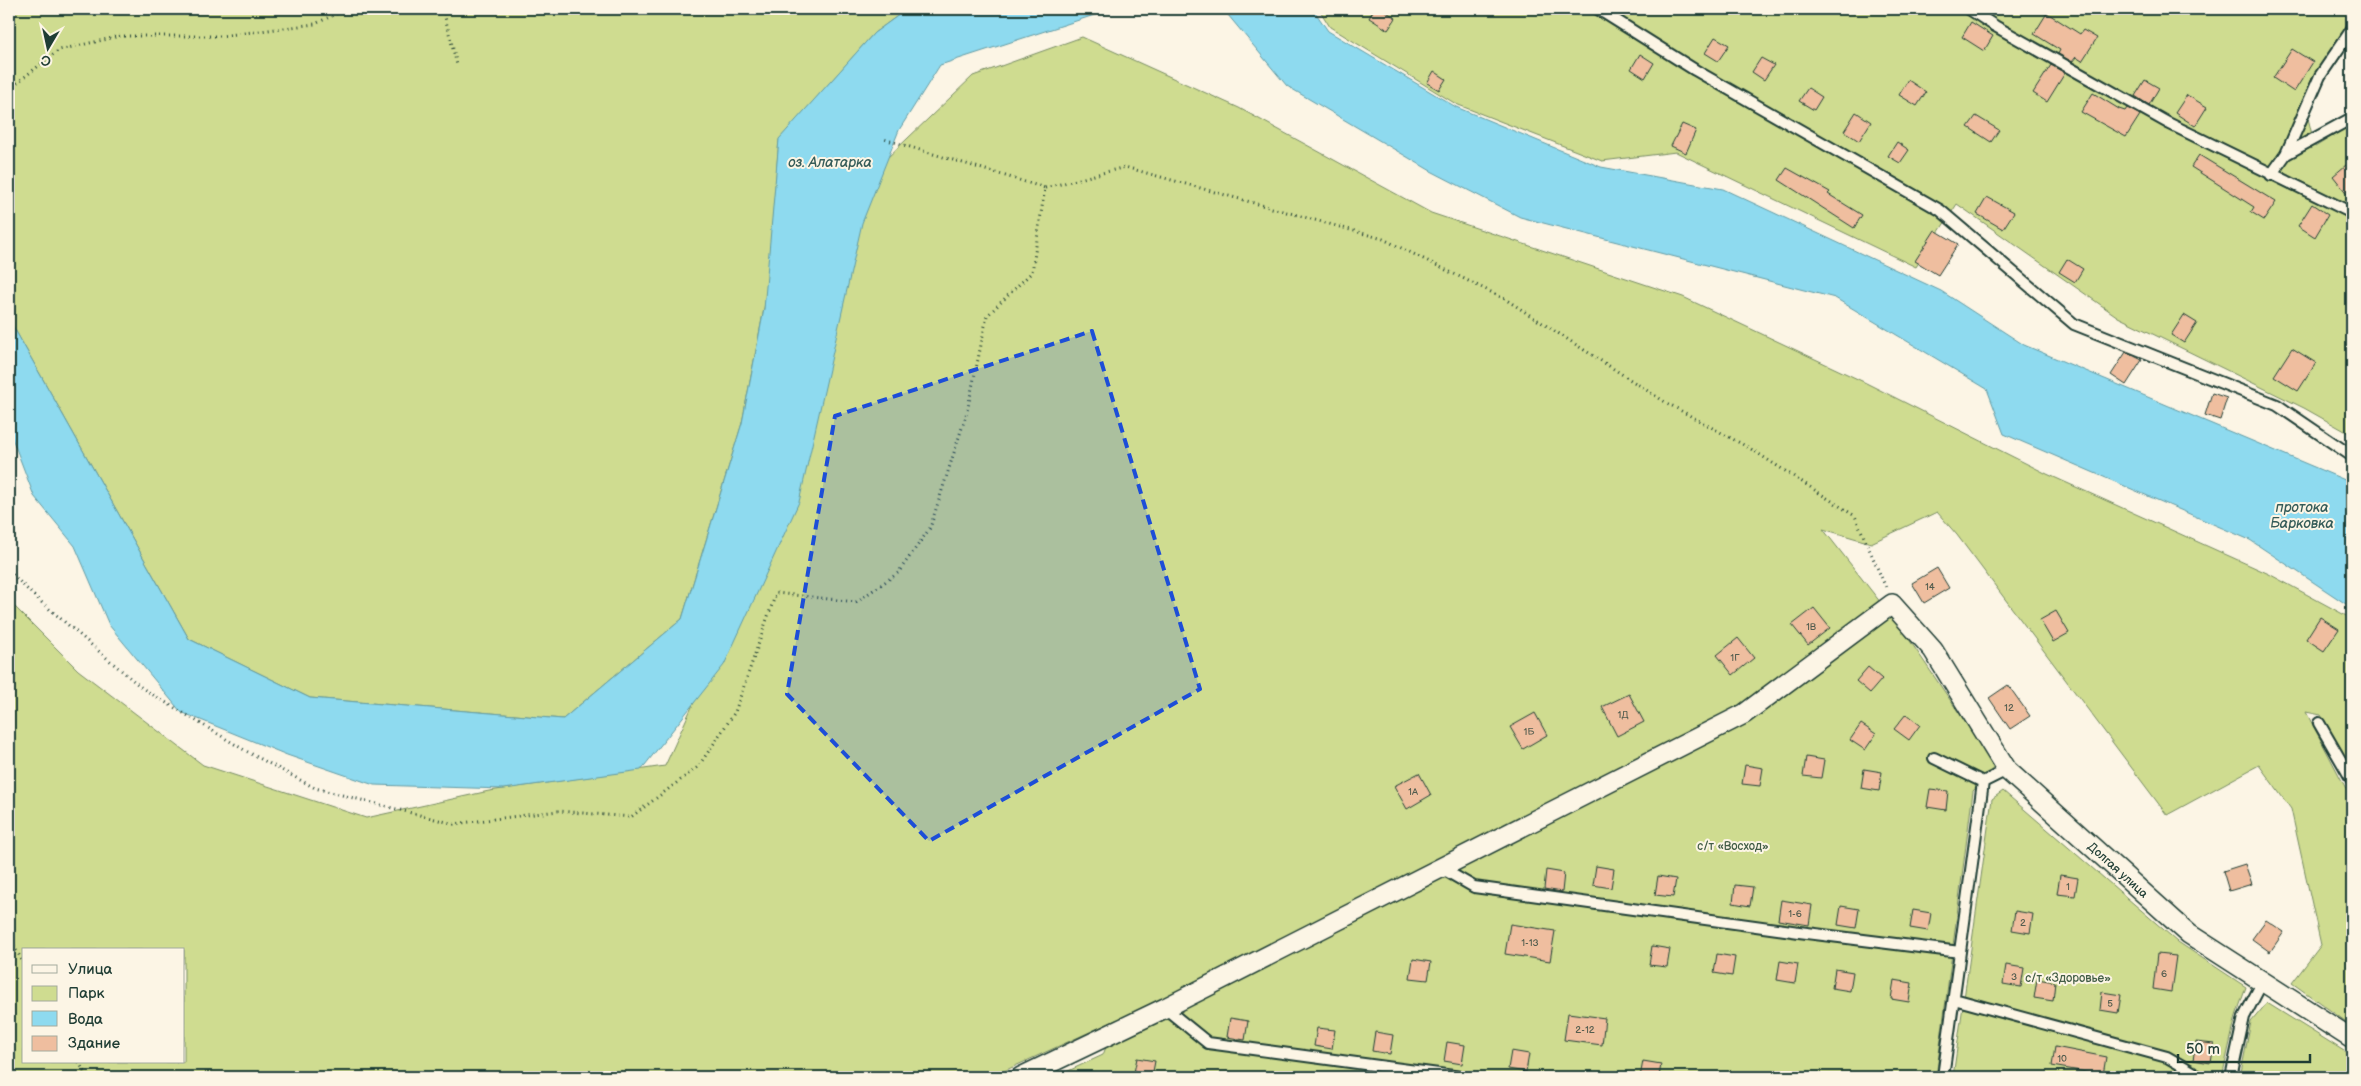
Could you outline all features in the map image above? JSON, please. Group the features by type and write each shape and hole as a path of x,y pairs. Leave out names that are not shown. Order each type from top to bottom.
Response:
{"street":[{"name":"Долгая улица","path":"1892,604 1933,650 2007,770 2189,934 2352,1039"},
{"path":"1021,1077 1164,1008 1744,714 1892,604"}],"lane":[{"path":"1598,9 1695,70 1940,210 2074,324 2277,405 2352,456"},
{"path":"1970,9 1995,26 2168,123 2352,213"},
{"path":"2271,175 2286,154 2320,76 2352,29"},
{"path":"2286,154 2352,118"},
{"path":"2319,723 2352,780"},
{"path":"1934,758 1983,782"},
{"path":"1983,782 2007,770"},
{"path":"1943,1077 1983,782"},
{"path":"1441,868 1474,887 1799,932 1960,952"},
{"path":"2231,1077 2244,1017 2263,981"},
{"path":"1954,999 2167,1057 2193,1072 2195,1077"},
{"path":"1164,1008 1208,1043 1460,1077"}],"path":[{"path":"9,88 59,50 121,36 222,36 315,24 346,9"},
{"path":"444,9 457,65"},
{"path":"884,139 1045,188 1125,167 1383,239 1505,299 1665,402 1751,449 1855,516 1892,604"},
{"path":"9,571 32,595 142,688 246,751 315,788 454,824 558,811 632,817 698,767 735,712 776,592 856,602 898,573 930,528 967,412 987,316 1032,272 1045,188"},
{"path":"9,937 22,960"},
{"path":"80,1064 87,1077"}],"highlighted area":[{"path":"1092,331 1200,689 929,841 787,694 835,416"}],"green space":[{"path":"9,9 907,9 874,33 779,140 766,298 742,423 682,619 563,719 310,698 189,639 9,319"},
{"path":"1319,9 2346,9 2351,27 2307,114 2315,147 2352,124 2352,435 2304,408 2118,317 1957,204 1916,267 1676,152 1602,161 1456,104 1330,27"},
{"name":"с/т «Восход»","path":"1082,37 1239,108 1431,213 1683,297 1864,382 2047,474 2269,574 2352,619 2352,768 2321,715 2306,712 2352,800 2352,1026 2292,983 2321,945 2291,809 2259,765 2167,815 1957,535 1937,512 1871,543 1823,529 1906,635 1995,766 1973,791 1936,1077 1055,1077 1103,1055 1116,1020 991,1077 9,1077 9,601 78,670 203,765 366,818 489,791 665,766 745,590 864,180 973,76"},
{"name":"с/т «Здоровье»","path":"2003,791 2178,942 2246,987 2236,1016 2222,1077 1953,1077 1992,799"},
{"path":"2267,1003 2352,1056 2352,1077 2240,1077 2251,1022"}],"water":[{"name":"оз. Алатарка","path":"907,9 1113,9 940,65 899,130 862,223 799,502 724,665 641,770 504,789 374,785 287,755 181,712 109,625 75,546 34,496 9,430 9,319 189,639 310,698 563,719 682,619 742,423 764,309 779,139 874,33"},
{"name":"протока Барковка","path":"1223,9 1313,9 1328,31 1456,107 1601,167 1723,189 1941,291 2024,345 2352,483 2352,608 2250,540 2004,434 1987,389 1835,298 1520,217 1431,171 1287,86"}],"building":[{"path":"1374,9 1382,9 1396,18 1388,30 1369,18"},
{"path":"2047,13 2080,34 2083,30 2097,38 2082,61 2076,57 2072,62 2058,54 2060,50 2034,34"},
{"path":"1971,22 1993,36 1984,51 1962,37"},
{"path":"1715,37 1729,45 1718,61 1705,53"},
{"path":"2292,49 2313,62 2294,92 2273,78"},
{"path":"1640,54 1654,63 1645,78 1631,69"},
{"path":"1761,58 1774,65 1764,80 1752,72"},
{"path":"2051,65 2065,73 2047,102 2033,93"},
{"path":"1434,71 1446,79 1439,90 1427,83"},
{"path":"1908,80 1926,92 1917,106 1899,95"},
{"path":"2145,80 2159,88 2149,105 2135,96"},
{"path":"1808,88 1822,97 1814,110 1799,101"},
{"path":"2093,93 2119,109 2125,111 2127,108 2140,115 2126,137 2081,112"},
{"path":"2187,95 2207,107 2195,126 2175,113"},
{"path":"1856,112 1871,122 1859,141 1844,131"},
{"path":"1976,116 1999,130 1991,142 1968,127"},
{"path":"1682,124 1696,130 1686,153 1671,146"},
{"path":"1897,142 1909,150 1900,163 1888,156"},
{"path":"2199,155 2276,202 2264,220 2251,212 2254,207 2191,167"},
{"path":"2352,160 2352,200 2333,176"},
{"path":"1787,168 1830,192 1828,194 1862,215 1854,228 1779,180"},
{"path":"1987,197 2014,212 2003,229 1977,214"},
{"path":"2312,204 2328,215 2315,237 2298,226"},
{"path":"1935,230 1958,244 1938,275 1915,261"},
{"path":"2067,259 2083,269 2075,282 2059,272"},
{"path":"2184,315 2197,323 2184,343 2171,335"},
{"path":"2292,348 2316,363 2298,391 2274,376"},
{"path":"2126,352 2142,360 2126,385 2111,375"},
{"path":"2212,393 2227,398 2220,420 2205,415"},
{"path":"1937,568 1949,588 1924,603 1912,583"},
{"path":"1814,608 1830,628 1808,645 1792,625"},
{"path":"2056,611 2069,633 2053,642 2040,620"},
{"path":"2320,617 2339,629 2324,651 2306,639"},
{"path":"1738,638 1754,658 1733,675 1717,655"},
{"path":"1868,667 1882,679 1870,693 1856,681"},
{"path":"2008,685 2030,716 2010,729 1989,698"},
{"path":"1629,694 1644,722 1617,736 1602,707"},
{"path":"1535,713 1547,735 1523,749 1510,727"},
{"path":"1906,714 1920,725 1909,740 1894,729"},
{"path":"1861,724 1876,734 1865,750 1850,740"},
{"path":"1806,757 1824,760 1821,778 1803,776"},
{"path":"1745,765 1763,768 1760,786 1742,784"},
{"path":"1864,769 1882,772 1879,791 1861,788"},
{"path":"1419,773 1431,795 1407,809 1394,786"},
{"path":"1930,789 1948,791 1946,810 1927,807"},
{"path":"2245,864 2252,884 2229,891 2223,871"},
{"path":"1596,866 1614,869 1611,888 1593,885"},
{"path":"1546,870 1564,873 1562,892 1544,889"},
{"path":"2060,875 2078,878 2075,896 2057,894"},
{"path":"1658,876 1676,879 1673,897 1655,895"},
{"path":"1735,885 1753,887 1750,906 1733,903"},
{"path":"1781,900 1812,905 1809,925 1778,920"},
{"path":"1841,906 1859,909 1856,928 1838,925"},
{"path":"1913,910 1931,913 1928,931 1910,928"},
{"path":"2015,911 2033,914 2030,933 2012,930"},
{"path":"2266,920 2284,932 2270,952 2252,939"},
{"path":"1510,924 1555,931 1550,961 1505,954"},
{"path":"1652,946 1670,949 1667,967 1649,965"},
{"path":"1717,954 1735,957 1732,976 1714,973"},
{"path":"2157,954 2176,956 2171,992 2153,989"},
{"path":"1413,959 1431,962 1428,980 1410,978"},
{"path":"1780,961 1798,964 1795,983 1777,980"},
{"path":"2006,965 2024,968 2021,987 2003,984"},
{"path":"1835,969 1853,972 1850,991 1832,988"},
{"path":"2037,979 2055,982 2053,1001 2034,998"},
{"path":"1894,980 1912,983 1909,1002 1891,999"},
{"path":"2102,992 2121,995 2118,1013 2100,1010"},
{"path":"1568,1013 1605,1018 1602,1045 1564,1040"},
{"path":"1230,1018 1248,1021 1245,1040 1227,1037"},
{"path":"1317,1028 1335,1030 1332,1049 1314,1046"},
{"path":"1375,1032 1393,1035 1390,1054 1372,1051"},
{"path":"1447,1042 1465,1045 1462,1064 1444,1061"},
{"path":"2196,1042 2214,1044 2211,1063 2193,1060"},
{"path":"2055,1047 2106,1057 2103,1075 2052,1066"},
{"path":"1511,1051 1529,1054 1526,1072 1508,1069"},
{"path":"1137,1058 1155,1061 1152,1077 1133,1077"},
{"path":"1643,1061 1661,1064 1659,1077 1640,1077"}]}
